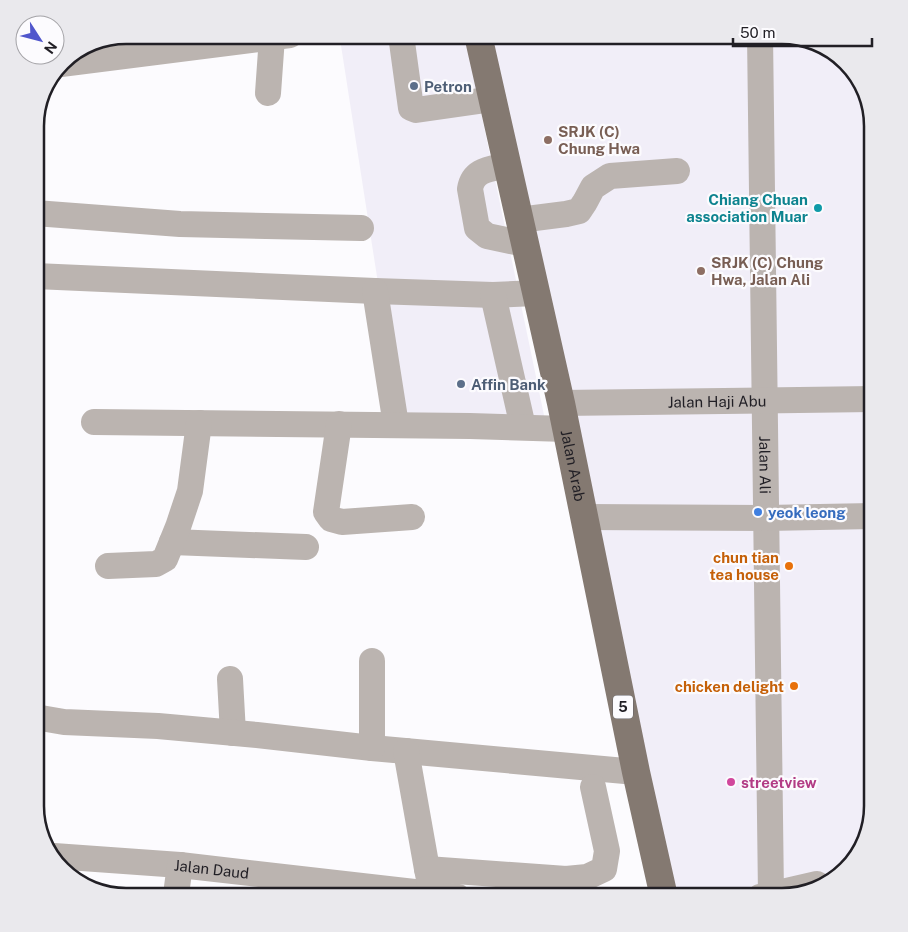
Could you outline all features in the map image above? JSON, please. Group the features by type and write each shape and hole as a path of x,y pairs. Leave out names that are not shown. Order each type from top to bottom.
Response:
{"main road":[{"name":"Jalan Arab","path":"480,44 563,416 636,772 662,888"}],"street":[{"path":"74,62 218,44"},
{"path":"268,93 279,44"},
{"path":"402,44 411,108 416,110 493,99"},
{"name":"Jalan Ali","path":"760,44 766,518 766,888"},
{"path":"507,165 482,171 471,182 470,189 477,228 487,236 522,232 566,214 579,211 593,187 610,176 677,171"},
{"path":"44,214 180,224 361,228"},
{"path":"44,276 493,295 536,293"},
{"path":"375,291 396,425"},
{"path":"493,295 522,428"},
{"name":"Jalan Haji Abu","path":"94,422 522,428 563,416 765,400 864,399"},
{"path":"108,566 156,564 164,559 178,527 190,491 199,423"},
{"path":"339,424 326,512 332,519 342,522 412,517"},
{"path":"584,517 766,518 864,516"},
{"path":"172,542 306,547"},
{"path":"372,661 372,748"},
{"path":"230,679 233,733"},
{"path":"44,719 64,722 158,726 636,772"},
{"path":"406,751 431,888"},
{"path":"427,869 566,879 587,876 604,869 607,851 593,787"},
{"name":"Jalan Daud","path":"62,857 180,865 380,888"},
{"path":"177,888 180,865"}],"shaded area":[{"path":"341,44 467,44 545,420 399,418"},
{"path":"478,44 788,44 818,52 832,61 850,80 858,94 863,110 863,822 858,838 847,856 836,868 814,882 798,887 782,888 670,888"}],"place":[{"name":"Petron","path":"414,86"},
{"name":"SRJK (C) Chung Hwa","path":"548,140"},
{"name":"Chiang Chuan association Muar","path":"818,208"},
{"name":"SRJK (C) Chung Hwa, Jalan Ali","path":"701,271"},
{"name":"Affin Bank","path":"461,384"},
{"name":"yeok leong","path":"758,512"},
{"name":"chun tian tea house","path":"789,566"},
{"name":"chicken delight","path":"794,686"},
{"name":"streetview","path":"731,782"}]}
